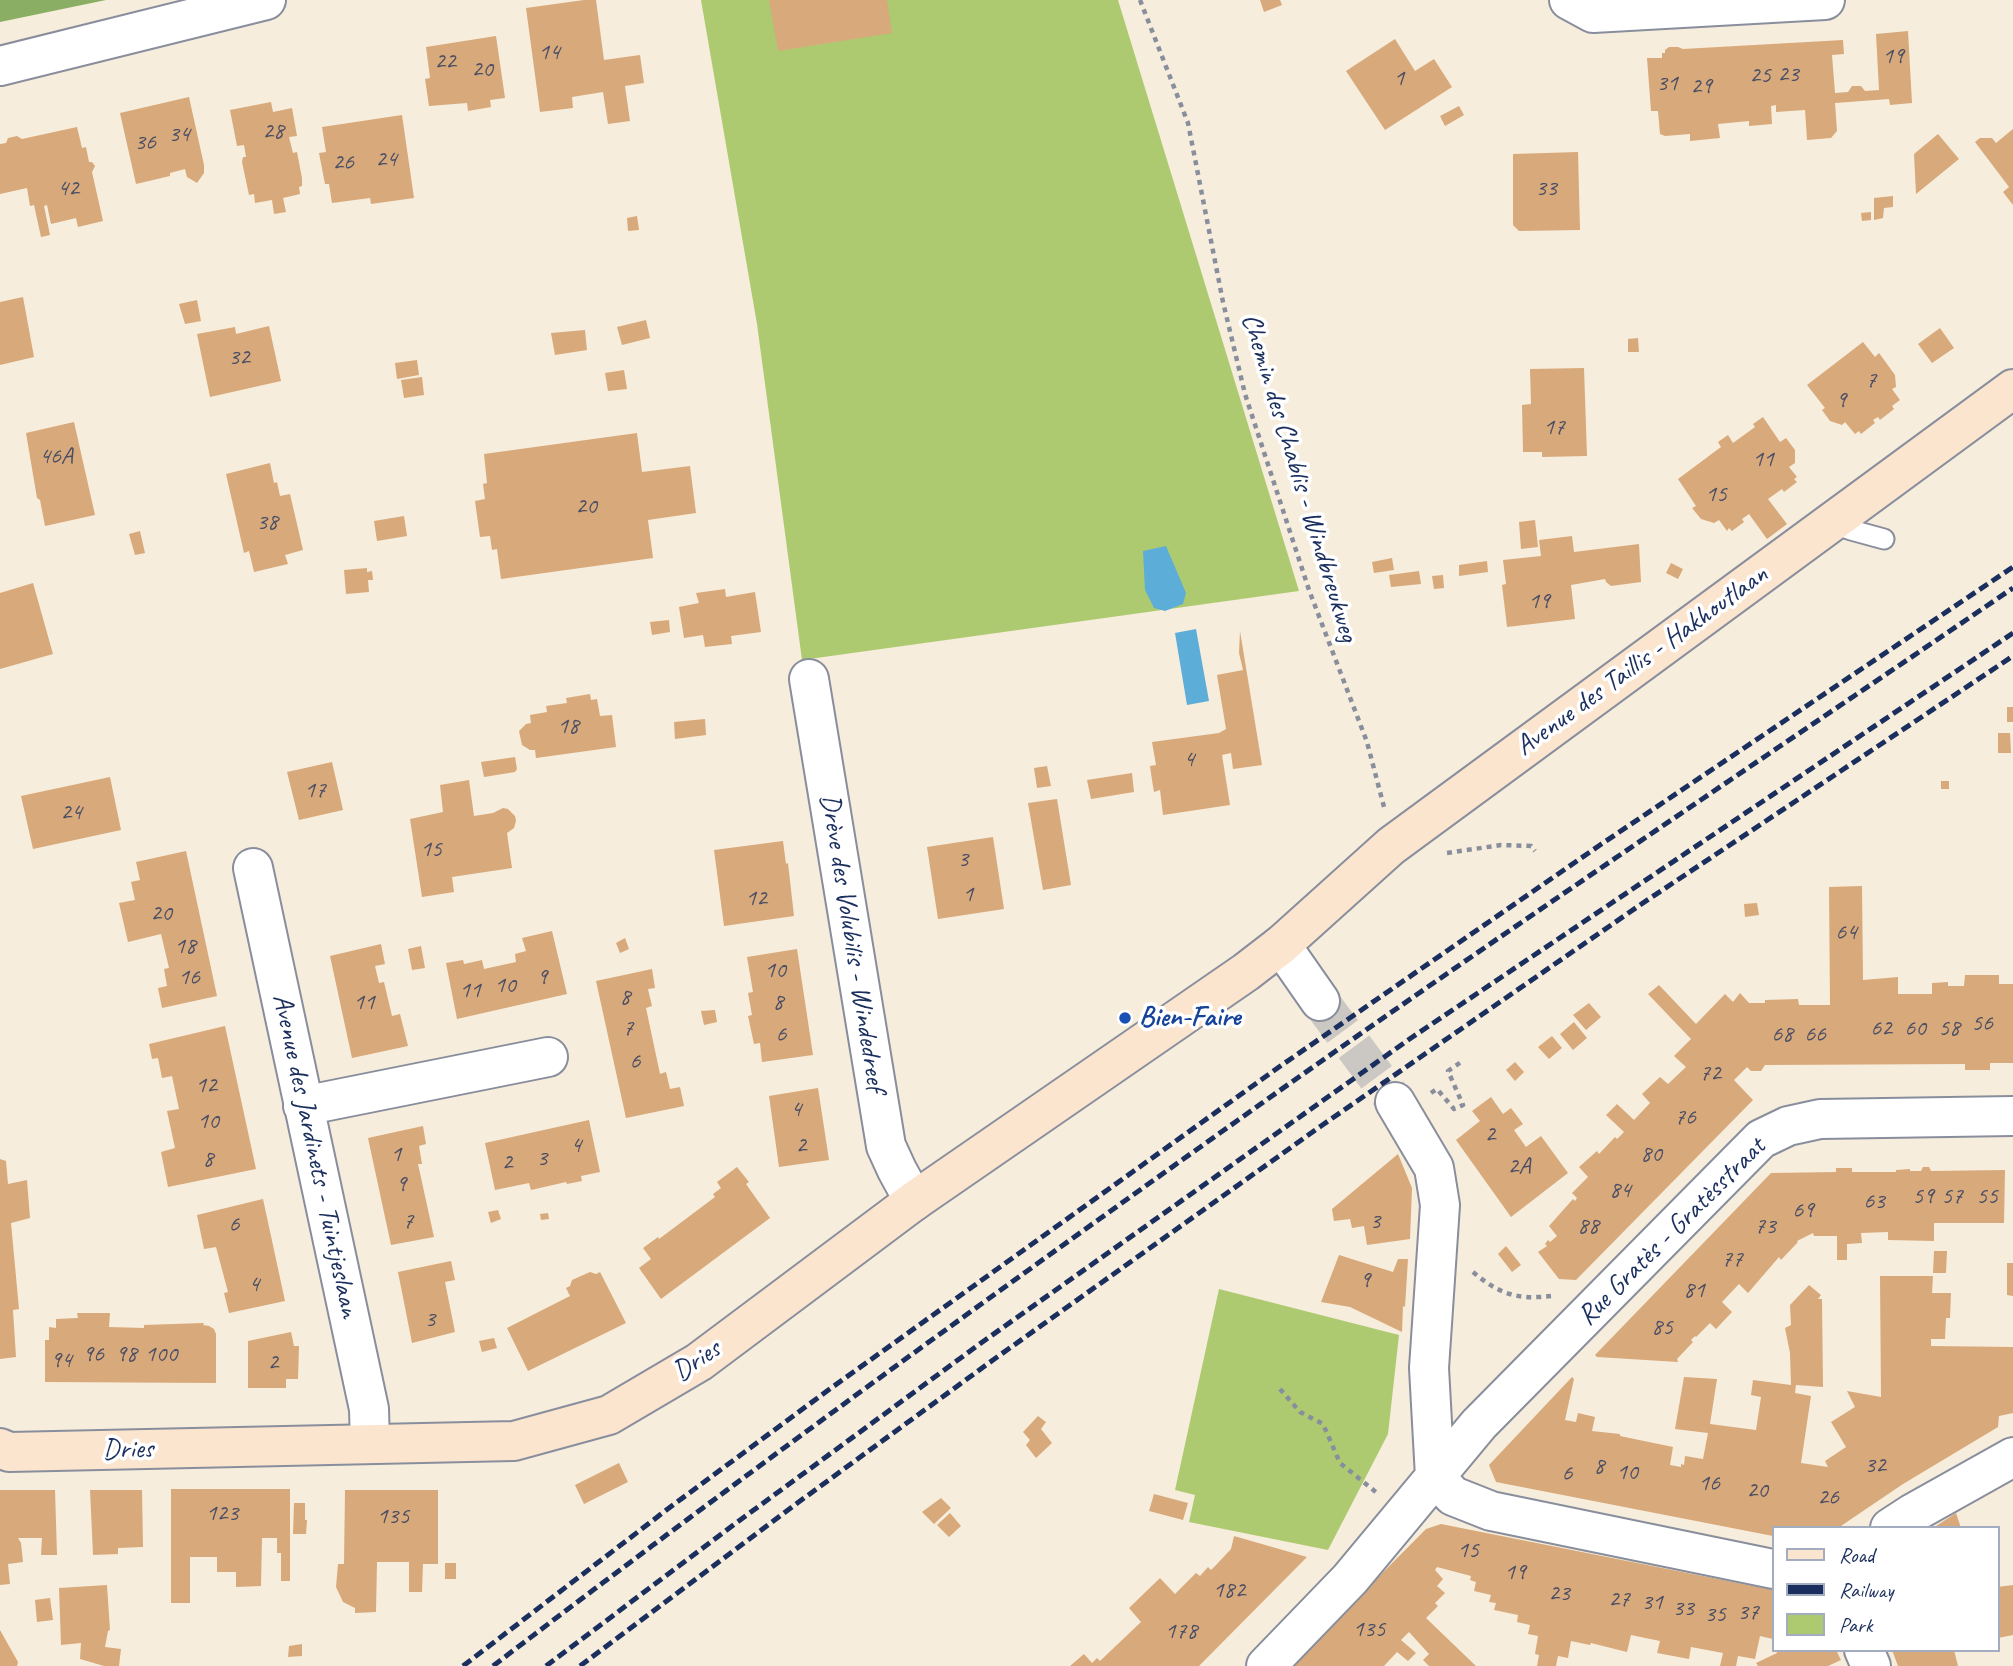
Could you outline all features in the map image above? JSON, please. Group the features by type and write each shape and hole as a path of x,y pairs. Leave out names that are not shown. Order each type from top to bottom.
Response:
{"street":[{"path":"0,66 266,0"},
{"path":"1581,7 1825,0"},
{"name":"Avenue des Taillis - Hakhoutlaan","path":"1281,946 1391,846 2013,389"},
{"name":"Drève des Volubilis - Windedreef","path":"809,679 886,1146 914,1200"},
{"name":"Avenue des Jardinets - Tuintjeslaan","path":"253,868 369,1409 370,1444"},
{"path":"1281,946 1320,1001"},
{"name":"Dries","path":"0,1448 9,1452 514,1441 609,1415 699,1362 914,1200 1281,946"},
{"path":"303,1106 548,1057"},
{"path":"1411,1099 1434,1168 1440,1205 1429,1368 1435,1477 1453,1496 1491,1511 1772,1569"},
{"name":"Rue Gratès - Gratèsstraat","path":"1266,1666 1350,1579 1479,1424 1761,1139 1788,1126 1820,1119 2013,1116"},
{"path":"1894,1526 2013,1457"}],"lane":[{"path":"1831,523 1884,538"}],"path":[{"name":"Chemin des Chablis - Windbreukweg","path":"1140,0 1188,123 1223,302 1245,394 1309,590 1367,742 1387,819 1391,846"},
{"path":"1437,856 1459,850 1501,845 1531,846 1535,851"},
{"path":"1411,1099 1437,1089 1454,1109 1463,1105 1448,1072 1464,1060"},
{"path":"1471,1270 1488,1285 1510,1295 1530,1298 1558,1296"},
{"path":"1280,1389 1300,1412 1323,1424 1340,1463 1383,1497"}],"green space":[{"path":"0,0 106,0 0,22"},
{"path":"701,0 1118,0 1299,591 802,660 757,324"},
{"path":"1219,1289 1399,1335 1388,1434 1328,1550 1189,1522 1195,1495 1175,1490"}],"water":[{"path":"1166,546 1186,593 1183,604 1165,611 1154,608 1145,590 1143,551"},
{"path":"1196,629 1209,701 1187,705 1175,633"}],"building":[{"path":"596,0 604,60 640,55 644,83 625,86 630,121 608,124 603,92 572,97 573,108 540,112 526,8"},
{"path":"769,0 887,0 892,33 778,51"},
{"path":"1260,0 1280,0 1282,5 1264,12"},
{"path":"1908,31 1912,103 1890,105 1889,99 1835,103 1837,131 1831,138 1807,140 1805,110 1776,112 1776,105 1771,106 1772,124 1749,126 1749,121 1718,124 1720,138 1690,141 1690,134 1660,134 1658,111 1651,111 1647,58 1662,58 1662,53 1669,47 1683,49 1843,40 1844,54 1832,55 1835,93 1848,92 1852,86 1861,86 1865,91 1879,90 1876,34"},
{"path":"496,36 505,98 490,100 491,107 468,111 467,103 429,106 425,79 430,78 426,47"},
{"path":"1395,39 1415,71 1434,59 1452,87 1385,130 1346,71"},
{"path":"189,97 204,173 197,183 187,177 185,169 170,173 170,176 136,184 120,113"},
{"path":"271,102 273,112 292,108 297,136 289,137 293,153 297,152 302,178 300,194 283,198 286,212 274,214 272,200 255,203 254,194 249,195 242,162 243,157 246,157 244,145 237,146 230,110"},
{"path":"1459,106 1464,115 1445,126 1440,116"},
{"path":"402,115 414,198 371,204 370,198 332,203 319,153 326,152 322,127"},
{"path":"77,127 82,148 86,147 89,162 95,166 92,172 103,221 78,227 76,218 51,224 47,205 44,206 50,235 41,237 27,188 0,194 0,144 17,136 22,139"},
{"path":"2013,129 2013,205 2003,192 2009,187 1975,142 1980,138 1992,138 1996,143"},
{"path":"1938,134 1959,159 1916,194 1914,154"},
{"path":"1578,152 1580,230 1519,231 1513,225 1513,154"},
{"path":"1893,196 1893,207 1884,208 1883,218 1874,220 1874,198"},
{"path":"1871,212 1871,220 1862,221 1861,213"},
{"path":"637,216 639,230 628,231 627,218"},
{"path":"23,297 34,357 0,365 0,302"},
{"path":"197,300 201,321 185,324 179,304"},
{"path":"646,320 650,338 622,345 617,327"},
{"path":"269,326 281,381 210,397 197,334 235,327 236,334"},
{"path":"1940,328 1954,348 1932,363 1918,344"},
{"path":"585,330 587,350 555,355 551,333"},
{"path":"1638,338 1639,352 1628,352 1628,339"},
{"path":"1863,342 1875,357 1879,353 1895,375 1896,387 1892,389 1900,400 1892,406 1894,409 1880,420 1878,417 1873,420 1875,423 1861,434 1859,431 1855,434 1845,422 1842,425 1830,421 1822,410 1825,408 1807,385"},
{"path":"417,360 419,375 397,379 395,363"},
{"path":"1584,368 1587,456 1542,457 1542,452 1523,452 1522,405 1531,404 1530,369"},
{"path":"624,370 627,389 608,391 605,373"},
{"path":"422,377 424,395 404,398 401,380"},
{"path":"1763,417 1780,442 1786,438 1795,450 1795,463 1789,467 1797,477 1794,479 1797,482 1784,492 1782,489 1768,499 1787,524 1767,539 1749,514 1742,519 1744,522 1732,531 1729,528 1727,531 1719,520 1714,523 1701,519 1692,508 1696,506 1678,479 1721,447 1718,442 1728,435 1733,443 1755,427 1753,424"},
{"path":"74,422 95,515 45,526 40,500 37,498 26,433"},
{"path":"637,433 642,472 690,466 696,513 648,520 653,558 501,579 497,549 492,550 490,536 480,537 475,501 485,499 483,484 487,483 484,454"},
{"path":"270,463 280,496 290,494 303,550 285,555 288,564 254,572 249,551 244,553 226,474"},
{"path":"404,516 407,536 377,541 374,521"},
{"path":"1535,520 1538,547 1521,549 1519,522"},
{"path":"140,531 145,553 135,555 129,534"},
{"path":"1572,536 1574,552 1639,544 1641,582 1611,586 1605,579 1571,585 1575,619 1507,627 1502,585 1506,584 1503,560 1541,556 1539,540"},
{"path":"1392,558 1394,570 1374,573 1372,562"},
{"path":"1487,561 1488,572 1459,576 1459,565"},
{"path":"1671,563 1683,569 1678,579 1666,573"},
{"path":"367,568 367,572 372,571 373,580 368,580 369,592 346,594 344,570"},
{"path":"1419,571 1421,584 1391,587 1389,575"},
{"path":"1443,575 1444,588 1434,589 1432,576"},
{"path":"33,583 53,654 0,669 0,593"},
{"path":"725,589 726,597 755,592 761,632 731,636 732,644 705,647 703,635 684,638 679,607 699,603 696,593"},
{"path":"669,620 670,632 652,635 650,622"},
{"path":"1240,631 1262,765 1233,769 1231,753 1222,755 1230,805 1163,815 1160,790 1154,792 1152,780 1150,766 1156,765 1152,742 1219,733 1226,729 1217,675 1243,670 1239,653"},
{"path":"590,694 591,700 597,699 600,716 612,715 616,747 536,758 535,750 522,745 519,731 531,723 530,715 547,712 546,706 567,703 566,698"},
{"path":"2007,707 2013,707 2013,722 2007,722"},
{"path":"705,719 706,735 675,739 674,722"},
{"path":"1998,733 2010,733 2011,753 1998,753"},
{"path":"515,757 515,772 484,777 481,762"},
{"path":"332,762 343,810 299,820 287,772"},
{"path":"1047,766 1051,786 1037,788 1034,768"},
{"path":"1132,773 1134,792 1091,799 1087,780"},
{"path":"110,777 121,830 33,849 21,796"},
{"path":"469,780 474,816 493,813 503,808 515,816 514,828 507,833 512,868 452,877 454,892 422,897 410,819 443,812 440,785"},
{"path":"1941,781 1949,781 1949,789 1941,789"},
{"path":"1057,799 1071,885 1043,890 1028,803"},
{"path":"993,837 1004,909 938,919 927,847"},
{"path":"783,841 794,916 724,926 714,850"},
{"path":"186,851 217,996 162,1008 158,988 167,986 164,969 169,968 161,934 128,942 119,903 135,900 131,882 140,880 136,862"},
{"path":"1862,886 1863,980 1898,977 1898,994 1932,994 1932,983 1948,982 1948,986 1964,986 1965,975 1999,975 1999,984 2013,984 2013,1063 1990,1063 1990,1070 1965,1070 1965,1064 1765,1065 1761,1071 1751,1071 1747,1067 1734,1080 1753,1100 1576,1280 1559,1279 1538,1252 1547,1246 1545,1244 1548,1240 1550,1242 1557,1236 1549,1226 1573,1199 1575,1201 1577,1198 1572,1193 1588,1177 1579,1167 1624,1132 1606,1115 1617,1104 1634,1120 1650,1103 1642,1094 1660,1077 1668,1084 1686,1067 1674,1056 1691,1039 1648,994 1659,985 1696,1024 1725,994 1733,1002 1740,993 1749,1003 1798,999 1799,1005 1830,1005 1829,887"},
{"path":"1757,903 1759,915 1745,917 1744,904"},
{"path":"552,931 567,994 457,1019 446,963 463,960 464,964 482,960 484,969 516,962 515,954 526,951 522,938"},
{"path":"625,938 629,949 620,953 616,943"},
{"path":"381,944 385,964 375,966 379,983 384,982 392,1016 400,1014 408,1046 352,1058 330,956"},
{"path":"421,946 425,968 412,970 408,949"},
{"path":"797,949 813,1055 762,1062 760,1043 754,1044 748,1016 752,1015 748,993 753,992 747,957"},
{"path":"652,969 655,988 648,989 652,1006 646,1008 660,1074 666,1072 670,1089 680,1087 684,1106 626,1118 596,981"},
{"path":"1589,1003 1601,1017 1586,1030 1573,1015"},
{"path":"715,1010 717,1022 704,1025 701,1011"},
{"path":"1574,1022 1587,1038 1573,1050 1560,1034"},
{"path":"225,1026 256,1169 168,1187 161,1152 175,1148 167,1111 179,1109 172,1076 162,1078 158,1058 152,1059 149,1044"},
{"path":"1552,1036 1562,1048 1549,1059 1538,1047"},
{"path":"1515,1062 1524,1072 1515,1081 1506,1070"},
{"path":"818,1088 829,1160 779,1167 769,1096"},
{"path":"1491,1097 1503,1114 1511,1108 1523,1124 1514,1130 1526,1147 1541,1136 1568,1173 1511,1217 1456,1140 1480,1121 1472,1111"},
{"path":"589,1120 600,1172 581,1176 582,1181 567,1184 566,1182 531,1190 529,1183 495,1190 485,1143"},
{"path":"423,1126 426,1144 419,1146 422,1164 418,1164 434,1237 391,1245 368,1138"},
{"path":"1398,1154 1412,1188 1410,1239 1367,1245 1364,1226 1352,1228 1350,1219 1334,1221 1332,1209"},
{"path":"0,1159 6,1161 8,1184 27,1180 30,1218 11,1223 19,1309 13,1310 16,1357 0,1359"},
{"path":"737,1167 770,1218 661,1299 639,1268 651,1259 643,1248 715,1197 713,1194 721,1188 717,1182"},
{"path":"1923,1167 1929,1167 1931,1171 2005,1170 2004,1223 1934,1223 1934,1241 1888,1240 1888,1232 1861,1233 1862,1243 1847,1244 1847,1260 1837,1260 1837,1236 1814,1236 1813,1233 1797,1241 1781,1260 1779,1257 1748,1293 1739,1284 1722,1302 1732,1312 1716,1329 1710,1323 1695,1336 1691,1340 1693,1342 1677,1359 1678,1362 1595,1355 1771,1173 1836,1172 1836,1168 1852,1168 1852,1172 1896,1172 1910,1169 1921,1171"},
{"path":"263,1199 285,1301 229,1313 224,1293 228,1292 216,1247 204,1249 197,1215"},
{"path":"498,1210 501,1219 491,1223 488,1212"},
{"path":"548,1213 549,1219 541,1220 540,1214"},
{"path":"1506,1246 1521,1265 1512,1272 1498,1254"},
{"path":"1934,1251 1947,1251 1946,1273 1933,1273"},
{"path":"1339,1255 1393,1272 1398,1259 1408,1259 1402,1332 1350,1307 1321,1302"},
{"path":"451,1261 455,1280 445,1282 455,1332 412,1343 398,1272"},
{"path":"2007,1263 2013,1263 2013,1296 2007,1295"},
{"path":"590,1272 600,1272 626,1323 528,1371 507,1328 570,1296 566,1288 572,1280"},
{"path":"1880,1276 1933,1276 1932,1293 1951,1293 1950,1318 1946,1318 1945,1339 1931,1339 1931,1346 2013,1347 2013,1413 1999,1416 1998,1427 1903,1484 1841,1526 1772,1526 1772,1536 1496,1482 1489,1465 1572,1377 1574,1379 1565,1420 1576,1422 1578,1413 1595,1417 1592,1431 1620,1434 1673,1447 1670,1465 1681,1467 1681,1464 1684,1465 1685,1456 1703,1459 1708,1433 1675,1429 1684,1377 1717,1379 1710,1424 1756,1430 1761,1397 1751,1395 1753,1380 1791,1385 1790,1353 1785,1328 1791,1325 1790,1305 1809,1285 1821,1295 1818,1299 1822,1299 1823,1387 1796,1385 1795,1393 1811,1396 1801,1463 1828,1467 1825,1461 1846,1447 1831,1422 1855,1407 1847,1391 1881,1397"},
{"path":"77,1313 110,1313 109,1327 144,1328 144,1325 204,1323 203,1325 214,1329 216,1334 216,1383 45,1382 45,1340 49,1340 49,1327 56,1328 56,1319 78,1318"},
{"path":"291,1332 294,1346 299,1346 298,1379 286,1379 286,1388 248,1388 248,1341"},
{"path":"494,1338 497,1348 482,1352 479,1341"},
{"path":"1038,1416 1046,1422 1041,1429 1052,1443 1036,1458 1026,1445 1030,1440 1023,1432"},
{"path":"619,1463 628,1482 584,1504 575,1485"},
{"path":"171,1489 290,1489 290,1581 281,1581 281,1553 277,1553 277,1538 262,1538 261,1586 236,1587 236,1572 217,1572 217,1557 190,1557 190,1603 171,1603"},
{"path":"0,1490 55,1490 57,1555 41,1555 42,1538 18,1538 23,1562 8,1564 10,1584 0,1585"},
{"path":"90,1490 142,1490 143,1547 118,1548 118,1554 93,1555"},
{"path":"345,1490 438,1490 438,1564 423,1564 422,1592 409,1592 409,1562 377,1562 376,1612 355,1613 355,1608 343,1602 336,1587 338,1564 344,1564"},
{"path":"1154,1494 1188,1503 1183,1520 1149,1511"},
{"path":"941,1498 951,1508 934,1524 922,1512"},
{"path":"294,1503 305,1503 306,1534 293,1534"},
{"path":"950,1513 961,1526 949,1537 937,1525"},
{"path":"1956,1513 1960,1526 1936,1526"},
{"path":"1441,1524 1772,1590 1772,1639 1760,1636 1755,1659 1738,1656 1736,1666 1720,1666 1723,1653 1691,1647 1689,1659 1657,1653 1660,1641 1631,1635 1627,1652 1571,1641 1568,1658 1558,1656 1556,1666 1537,1666 1539,1655 1535,1654 1538,1636 1528,1634 1530,1625 1517,1622 1518,1615 1494,1610 1496,1603 1489,1602 1491,1595 1474,1591 1476,1582 1470,1580 1471,1576 1437,1567 1435,1570 1443,1579 1437,1586 1445,1593 1435,1603 1438,1606 1426,1618 1476,1666 1429,1666 1423,1660 1429,1654 1409,1632 1401,1640 1416,1653 1408,1661 1397,1652 1384,1666 1290,1666 1426,1529"},
{"path":"1234,1536 1307,1557 1199,1666 1070,1666 1084,1654 1092,1663 1097,1658 1100,1661 1141,1622 1129,1608 1160,1578 1175,1594 1196,1573 1200,1576 1208,1567 1211,1570 1231,1549"},
{"path":"445,1563 456,1563 456,1579 445,1579"},
{"path":"107,1585 110,1630 105,1647 121,1649 119,1666 104,1666 80,1659 81,1643 61,1645 59,1588"},
{"path":"2013,1585 2013,1635 1999,1638 1999,1587"},
{"path":"50,1598 53,1620 37,1622 35,1600"},
{"path":"0,1630 18,1662 17,1666 0,1666"},
{"path":"302,1644 302,1656 288,1657 289,1646"},
{"path":"1837,1652 1841,1660 1828,1666 1758,1666 1756,1663 1777,1653"},
{"path":"1893,1652 1954,1652 1958,1666 1898,1666"}],"tunnel":[{"path":"1320,1001 1395,1102"}],"railway":[{"path":"463,1666 827,1391 1279,1067 1600,845 2013,567"},
{"path":"493,1666 883,1375 1279,1091 2013,588"},
{"path":"546,1666 981,1343 1411,1038 2013,633"},
{"path":"580,1666 993,1360 1321,1126 1640,905 2013,656"}],"place":[{"name":"Bien-Faire","path":"1125,1018"}]}
